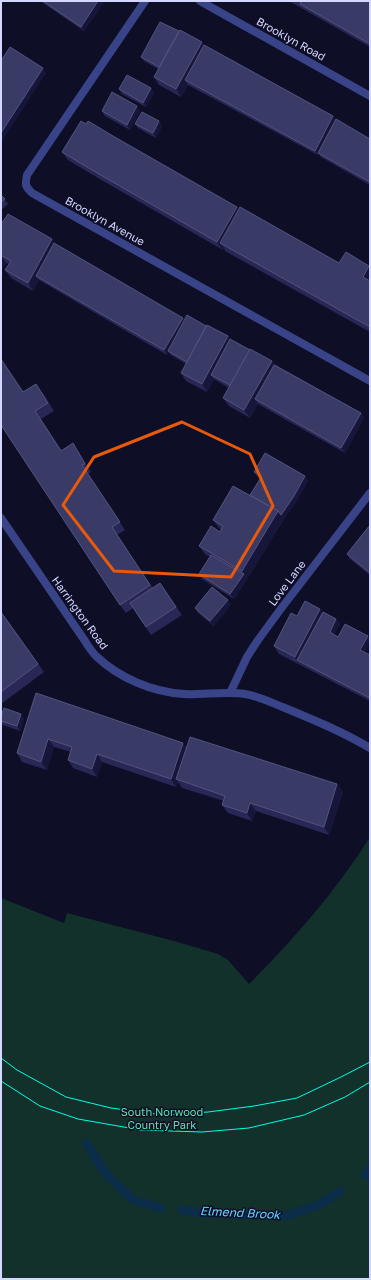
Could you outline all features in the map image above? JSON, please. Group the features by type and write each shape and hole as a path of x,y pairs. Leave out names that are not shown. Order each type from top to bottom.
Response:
{"street":[{"name":"Brooklyn Avenue","path":"145,1 27,175 26,187 32,193 370,381"},
{"name":"Brooklyn Road","path":"200,1 370,96"},
{"name":"Love Lane","path":"230,693 243,664 258,640 370,493"},
{"name":"Harrington Road","path":"1,518 96,655 106,664 133,681 168,692 184,694 245,694 263,699 327,725 370,748"}],"highlighted area":[{"path":"182,422 250,454 273,506 231,577 114,571 63,505 94,457"}],"green space":[{"name":"South Norwood Country Park","path":"370,837 370,1279 1,1279 1,898 64,923 67,913 218,954 228,960 249,984 314,914 357,857"}],"building":[{"path":"43,1 98,1 81,27"},
{"path":"301,1 370,1 370,44 300,4"},
{"path":"160,22 179,31 159,67 141,57"},
{"path":"180,30 202,42 176,89 154,77"},
{"path":"204,45 333,116 315,151 185,80"},
{"path":"10,47 43,68 1,133 1,61"},
{"path":"127,75 151,88 143,103 119,89"},
{"path":"112,92 137,106 127,125 102,111"},
{"path":"142,112 159,121 153,133 135,124"},
{"path":"336,119 370,139 370,182 318,153"},
{"path":"81,121 86,124 88,121 237,207 217,242 62,152"},
{"path":"1,195 5,199 1,202"},
{"path":"240,207 339,263 346,252 369,266 363,277 370,281 370,327 220,243"},
{"path":"8,214 52,239 28,283 5,270 11,261 1,255 1,222 2,223"},
{"path":"54,243 183,318 164,350 36,276"},
{"path":"187,315 206,326 187,362 168,351"},
{"path":"207,325 228,336 202,384 181,373"},
{"path":"230,339 250,350 230,385 211,375"},
{"path":"250,349 272,361 244,410 223,398"},
{"path":"1,359 23,392 36,384 48,403 35,411 61,451 73,443 85,464 82,465 120,522 112,527 150,585 120,605 1,425"},
{"path":"274,365 361,413 341,448 255,399"},
{"path":"265,453 305,476 281,515 278,511 250,495 262,476 254,472"},
{"path":"233,486 278,511 242,571 199,546 211,526 220,532 223,526 213,520"},
{"path":"370,525 370,573 347,554"},
{"path":"211,555 244,574 230,594 199,574"},
{"path":"160,583 176,607 146,627 130,603"},
{"path":"212,587 228,600 210,621 195,608"},
{"path":"305,601 320,609 295,657 274,646 291,613 297,616"},
{"path":"1,612 38,664 1,692"},
{"path":"323,612 336,619 330,632 338,637 345,624 368,636 360,650 370,655 370,698 297,660"},
{"path":"36,693 183,743 171,779 97,754 92,769 68,760 72,747 48,739 41,762 17,753"},
{"path":"4,708 21,714 17,726 1,721"},
{"path":"190,737 337,784 324,827 250,803 247,813 222,805 225,796 176,779"}],"waterway":[{"name":"Elmend Brook","path":"86,1143 107,1175 133,1200 161,1208"},
{"name":"Elmend Brook","path":"365,1175 370,1168"},
{"name":"Elmend Brook","path":"182,1210 202,1213 286,1216 321,1204 340,1191"}],"tram line":[{"path":"1,1058 17,1070 66,1097 111,1108 163,1115 208,1112 254,1106 297,1098 370,1062"},
{"path":"1,1081 40,1106 78,1119 141,1130 202,1132 249,1128 304,1115 345,1097 370,1082"}]}
